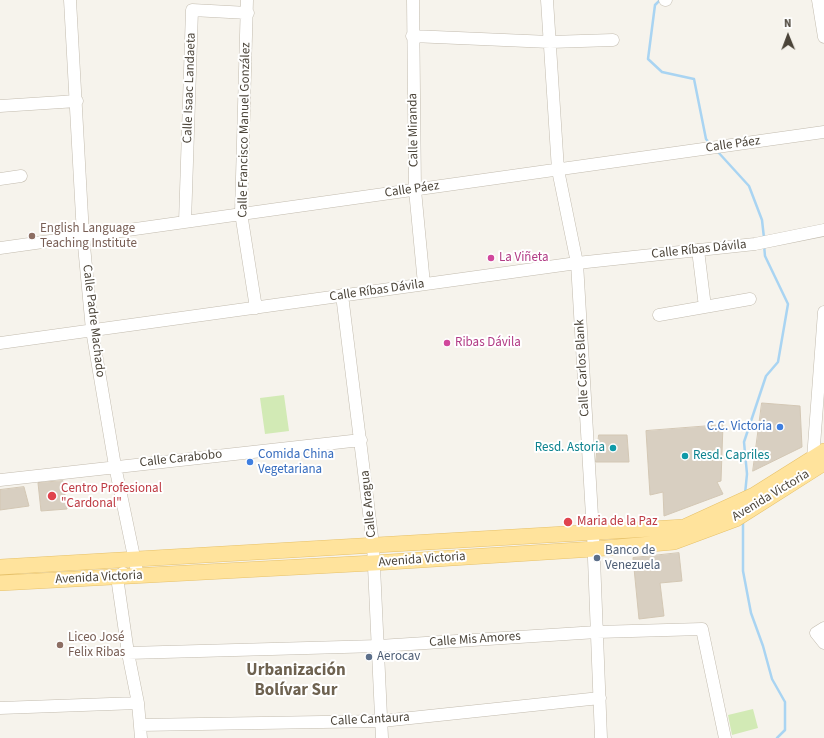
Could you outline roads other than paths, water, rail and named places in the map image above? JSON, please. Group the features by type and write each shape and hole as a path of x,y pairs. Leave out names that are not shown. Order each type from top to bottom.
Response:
{"main road":[{"name":"Avenida Victoria","path":"0,567 136,568 373,563 594,549 674,542 754,502 820,458"},
{"name":"Avenida Victoria","path":"0,583 117,577 136,568 373,545 684,527 735,512"}],"street":[{"name":"Calle Padre Machado","path":"70,0 77,101 83,236 92,330 115,466 136,568"},
{"name":"Calle Francisco Manuel González","path":"247,0 248,13 242,213 256,308"},
{"name":"Calle Miranda","path":"413,0 412,36 415,190 424,284"},
{"name":"Calle Carlos Blank","path":"547,0 558,170 577,263 594,549 601,738"},
{"path":"818,0 824,37"},
{"name":"Calle Isaac Landaeta","path":"185,222 192,10 248,13"},
{"path":"412,36 550,42 612,40"},
{"path":"0,106 77,101"},
{"name":"Calle Páez","path":"0,248 824,132"},
{"path":"0,179 21,176"},
{"name":"Calle Ríbas Dávila","path":"0,343 577,263 756,244 824,230"},
{"path":"698,250 705,307"},
{"name":"Calle Aragua","path":"342,295 373,545 379,646 382,738"},
{"path":"659,315 750,299"},
{"path":"820,458 822,338 824,312"},
{"name":"Calle Carabobo","path":"0,480 115,466 361,440"},
{"path":"117,577 128,653 138,703 141,738"},
{"path":"824,628 816,633 824,643"},
{"name":"Calle Mis Amores","path":"128,653 379,646 597,632 702,629 725,738"},
{"name":"Calle Cantaura","path":"140,725 382,721 600,698"},
{"path":"0,708 138,703"}],"waterway":[{"path":"660,0 655,5 648,59 662,72 694,79 706,139 710,144"},
{"path":"718,152 749,186 762,220 764,238"},
{"path":"745,494 747,474 744,442 766,376 778,362 788,304 765,256 764,245"},
{"path":"743,521 743,571 751,613 763,646 772,679 785,702 785,730 777,738"}],"place":[{"name":"English Language Teaching Institute","path":"32,236"},
{"name":"La Viñeta","path":"491,258"},
{"name":"Ribas Dávila","path":"447,343"},
{"name":"C.C. Victoria","path":"780,427"},
{"name":"Resd. Astoria","path":"613,448"},
{"name":"Resd. Capriles","path":"685,456"},
{"name":"Comida China Vegetariana","path":"250,462"},
{"name":"Centro Profesional \"Cardonal\"","path":"52,496"},
{"name":"Maria de la Paz","path":"568,522"},
{"name":"Banco de Venezuela","path":"597,558"},
{"name":"Liceo José Felix Ribas","path":"60,645"},
{"name":"Aerocav","path":"369,657"}],"district":[{"name":"Urbanización Bolívar Sur","path":"296,681"}]}
